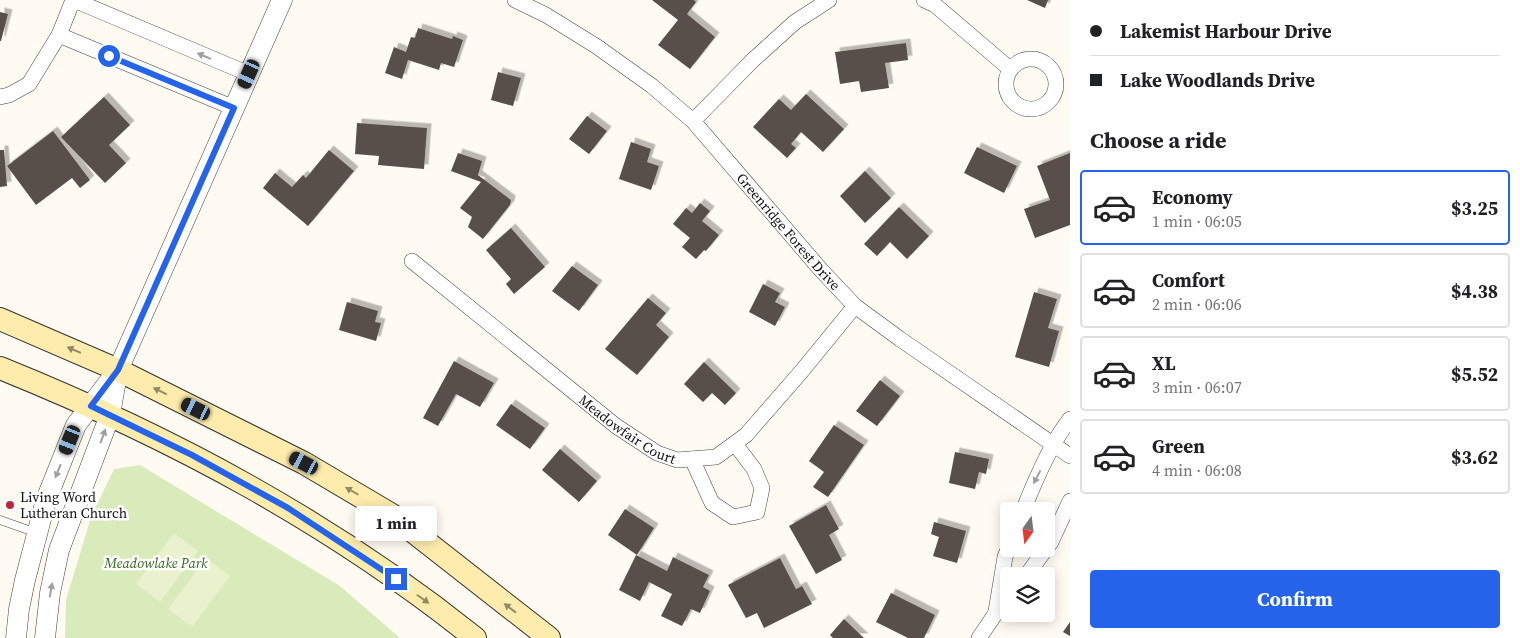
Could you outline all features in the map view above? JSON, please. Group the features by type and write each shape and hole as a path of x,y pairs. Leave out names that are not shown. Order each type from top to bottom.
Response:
{"main road":[{"path":"0,319 118,370 304,463 392,515 549,638"},
{"path":"0,368 100,410 192,455 288,508 426,601 475,638"}],"street":[{"path":"0,97 9,95 29,84 59,35 74,0 249,74"},
{"path":"45,638 50,593 59,550 100,410 282,0"},
{"name":"Greenridge Forest Drive","path":"515,0 546,14 596,46 652,86 693,121 855,306 900,340 1070,456"},
{"path":"693,121 753,60 795,22 829,0"},
{"path":"924,0 935,4 1010,69"},
{"path":"59,35 234,108"},
{"name":"Meadowfair Court","path":"412,261 624,432 657,453 677,460 716,457 746,436 855,306"},
{"path":"16,638 18,609 46,500 76,425 100,410"},
{"path":"1026,502 1053,446 1070,419"},
{"path":"692,459 712,503 733,517 757,512 762,488 754,469 735,444"},
{"path":"1033,567 1051,542 1070,501"},
{"path":"996,610 1005,558"},
{"path":"978,638 1000,606"}],"lane":[{"path":"0,520 37,533"}],"green space":[{"name":"Meadowlake Park","path":"140,465 340,586 400,638 65,638 66,600 91,517 114,469"},
{"path":"174,533 198,551 160,602 136,584"},
{"path":"206,558 230,576 192,627 168,609"}],"building":[{"path":"652,0 694,0 696,2 687,14 715,37 690,69 658,45 678,20"},
{"path":"1027,0 1048,0 1045,8"},
{"path":"0,12 8,14 1,41 0,41"},
{"path":"418,28 452,39 453,36 463,40 454,67 441,63 439,70 408,60 402,79 385,73 394,47 406,52 411,37 415,38"},
{"path":"906,43 908,60 885,63 889,88 861,92 859,81 840,84 835,52"},
{"path":"498,72 521,78 513,106 491,100"},
{"path":"806,94 844,129 823,152 801,132 791,144 796,148 787,158 753,127 779,99 791,110"},
{"path":"104,97 130,125 109,145 126,163 105,183 61,137"},
{"path":"587,116 607,131 589,154 569,139"},
{"path":"357,123 427,128 424,169 378,165 379,156 355,154"},
{"path":"53,131 90,180 80,188 72,178 36,205 7,166"},
{"path":"631,142 651,149 647,162 659,166 651,190 619,179"},
{"path":"977,147 1017,166 1004,193 964,173"},
{"path":"0,150 4,150 7,186 0,187"},
{"path":"329,150 354,171 308,226 263,188 275,173 292,187 303,175 306,178"},
{"path":"458,153 482,161 478,175 511,200 510,205 483,239 468,227 472,217 460,208 481,182 451,171"},
{"path":"1070,153 1070,225 1035,238 1024,209 1050,200 1037,166"},
{"path":"865,171 891,198 865,223 840,196"},
{"path":"700,203 710,211 702,221 719,235 706,251 704,250 696,259 682,247 690,238 673,224 686,208 692,213"},
{"path":"899,207 929,236 907,259 890,242 877,256 864,244"},
{"path":"511,228 545,267 514,294 506,284 511,279 486,250"},
{"path":"572,266 598,285 579,311 552,291"},
{"path":"763,284 780,293 775,302 785,307 775,326 749,312"},
{"path":"1034,292 1057,299 1048,328 1059,331 1049,367 1015,357"},
{"path":"648,298 666,313 656,325 669,337 637,375 605,349"},
{"path":"347,302 378,311 375,322 381,323 376,341 339,330"},
{"path":"454,361 494,383 480,407 456,394 438,426 423,418"},
{"path":"704,362 736,393 725,405 712,393 703,402 684,384"},
{"path":"880,380 900,396 877,426 856,411"},
{"path":"511,404 545,428 530,449 496,425"},
{"path":"834,425 864,445 828,497 813,487 824,472 809,461"},
{"path":"560,449 597,481 579,502 542,470"},
{"path":"955,452 989,459 986,474 979,472 975,489 949,483"},
{"path":"826,505 839,529 829,535 842,560 816,574 789,526"},
{"path":"625,509 654,528 637,555 608,535"},
{"path":"934,522 966,531 957,563 933,556 939,537 931,534"},
{"path":"636,555 667,571 673,557 709,575 703,587 710,591 700,613 691,609 682,626 661,616 672,594 649,582 640,601 619,590"},
{"path":"780,558 796,589 802,586 812,604 764,628 757,613 746,618 728,585"},
{"path":"891,593 935,615 924,638 908,638 876,622"},
{"path":"844,619 864,638 833,638 830,635"},
{"path":"1070,622 1070,636 1063,632"}],"place":[{"name":"Living Word Lutheran Church","path":"10,505"}],"route":[{"path":"109,56 234,108 118,370 91,406 192,455 288,508 396,579"}]}
